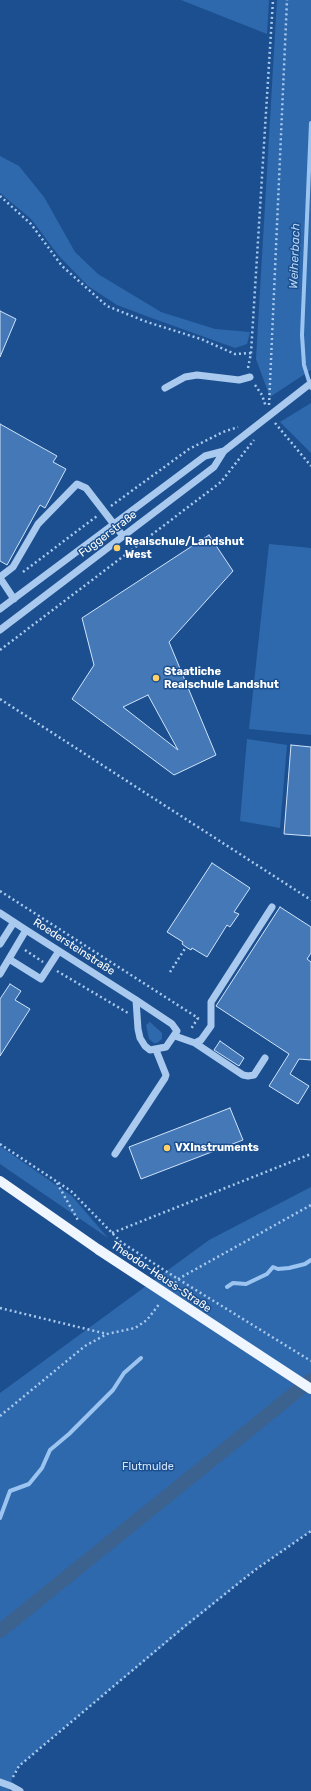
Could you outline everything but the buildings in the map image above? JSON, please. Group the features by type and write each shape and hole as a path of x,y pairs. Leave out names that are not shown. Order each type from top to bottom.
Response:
{"main road":[{"name":"Theodor-Heuss-Straße","path":"0,1181 99,1250 311,1389"}],"street":[{"path":"165,388 185,377 198,375 239,380 250,377"},
{"name":"Fuggerstraße","path":"0,630 214,467 224,451 252,427 311,383"},
{"name":"Fuggerstraße","path":"0,609 205,456 224,451"},
{"path":"14,599 0,577 13,568 38,524 78,484 86,488 123,536"},
{"path":"195,1043 201,1040 211,1026 211,1002 272,908"},
{"name":"Roedersteinstraße","path":"0,913 172,1024 177,1031 175,1036"},
{"path":"0,944 14,922"},
{"path":"0,974 26,930"},
{"path":"9,959 40,979 59,951"},
{"path":"136,1000 140,1038 145,1046 150,1050 166,1047 175,1036 195,1043 248,1076 254,1075 265,1058"},
{"path":"116,1154 166,1075 156,1050"},
{"path":"0,1782 20,1791"}],"path":[{"path":"273,0 251,353 248,368 250,377 262,394 268,416 311,466"},
{"path":"268,416 287,0"},
{"path":"0,196 31,224 62,266 107,306 147,322 201,339 235,354 251,353"},
{"path":"0,650 221,482 254,442 252,427 236,428 223,432 189,449 4,585"},
{"path":"0,699 311,900"},
{"path":"0,891 198,1018 191,1029"},
{"path":"17,945 126,1014 136,1011"},
{"path":"170,972 186,947"},
{"path":"0,1144 71,1192 121,1242 178,1280 311,1361"},
{"path":"112,1233 311,1154"},
{"path":"56,1182 81,1224"},
{"path":"169,1291 178,1280 311,1205"},
{"path":"0,1416 84,1346 107,1334 135,1328 147,1320 165,1297"},
{"path":"0,1308 107,1334"},
{"path":"11,1786 13,1775 19,1766 65,1726 255,1570 311,1531"}],"green space":[{"path":"181,0 269,0 267,34"},
{"path":"277,0 311,0 311,370 270,397 256,359"},
{"path":"0,156 19,166 44,197 75,252 98,274 161,312 215,329 250,332 247,344 235,348 149,317 117,305 88,286 59,256 31,219 0,193"},
{"path":"311,403 311,453 280,422"},
{"path":"269,544 311,548 311,735 249,729"},
{"path":"247,739 287,745 280,828 240,821"},
{"path":"150,1022 162,1033 162,1039 157,1043 154,1043 149,1039 146,1025"},
{"path":"0,1146 72,1196 108,1238 0,1164"},
{"name":"Flutmulde","path":"311,1187 311,1531 255,1570 65,1727 19,1766 13,1775 9,1791 0,1791 0,1393 209,1240"}],"waterway":[{"name":"Weiherbach","path":"311,123 302,335 304,365 311,388"},
{"path":"227,1287 233,1283 246,1284 267,1274 273,1267 278,1269 289,1268 305,1264 311,1260"},
{"path":"0,1518 10,1491 29,1484 42,1468 50,1450 69,1434 113,1390 124,1373 141,1358"},
{"name":"Flutmulde","path":"0,1631 311,1380"}],"place":[{"name":"Realschule/Landshut West","path":"117,548"},
{"name":"Staatliche Realschule Landshut","path":"156,678"},
{"name":"VXInstruments","path":"167,1148"}]}
